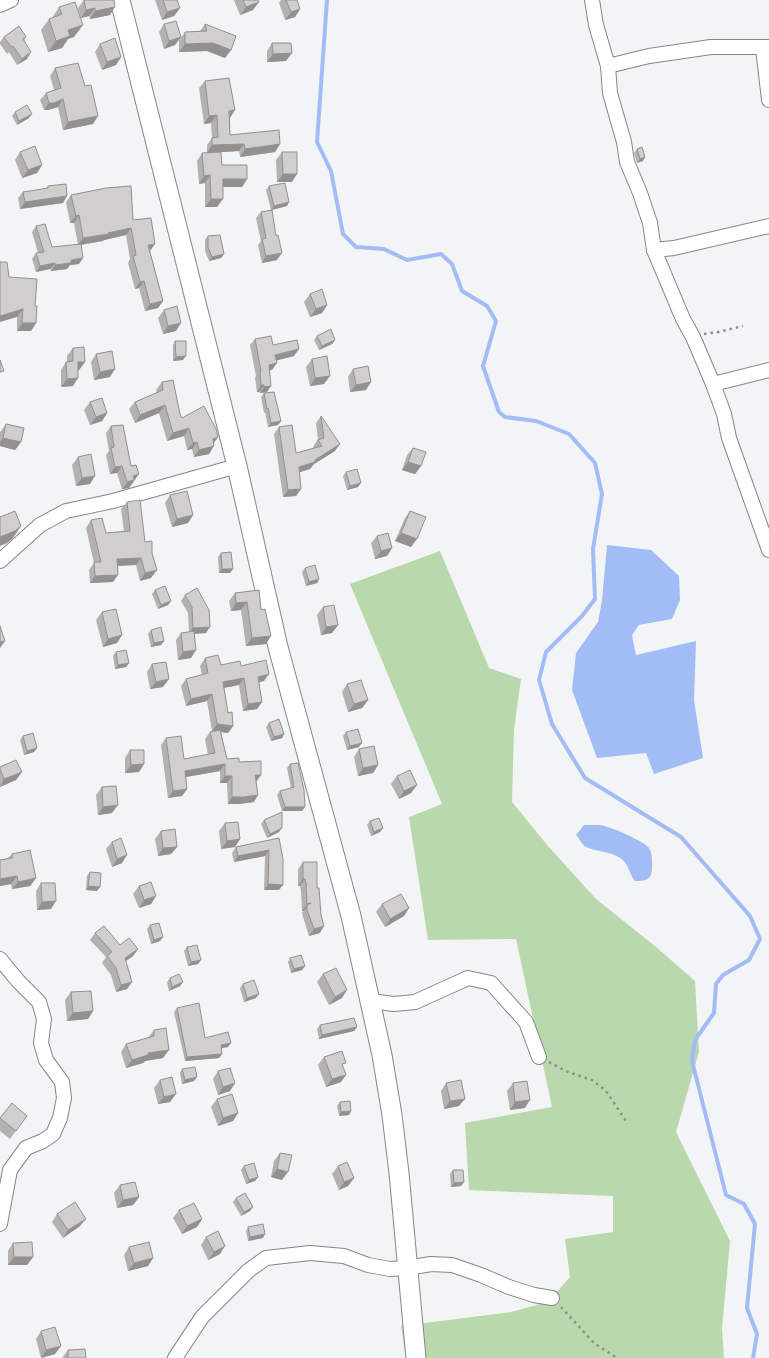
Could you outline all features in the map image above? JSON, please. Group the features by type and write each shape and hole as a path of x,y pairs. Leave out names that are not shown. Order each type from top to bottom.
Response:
{"main road":[{"path":"120,0 237,466 278,648 351,916 382,1055 399,1173 416,1358"}],"street":[{"path":"0,5 11,0"},
{"path":"592,0 596,25 608,66 610,93 624,142 626,162 640,192 650,223 654,250 713,384 769,550"},
{"path":"608,66 649,56 710,47 766,47 769,100"},
{"path":"654,250 674,248 769,226"},
{"path":"713,384 769,370"},
{"path":"0,561 40,525 66,511 113,501 237,466"},
{"path":"0,959 39,1002 44,1019 41,1043 46,1060 62,1082 64,1098 60,1118 53,1134 43,1141 26,1148 10,1170 0,1224"},
{"path":"370,1001 394,1004 415,1002 468,978 492,984 526,1022 539,1057"},
{"path":"175,1358 202,1316 248,1270 266,1258 310,1252 344,1256 368,1266 390,1269 431,1264 452,1265 509,1287 552,1298"}],"path":[{"path":"693,337 744,326"},
{"path":"539,1057 568,1072 592,1080 606,1091 628,1124"},
{"path":"552,1298 594,1343 617,1358"}],"green space":[{"path":"440,551 489,668 521,679 514,730 512,802 548,846 596,899 695,981 699,1052 676,1132 730,1241 722,1329 724,1358 406,1358 401,1326 511,1312 548,1302 570,1277 565,1239 613,1232 613,1196 469,1190 465,1123 552,1107 516,939 428,940 409,817 442,804 350,584"}],"water":[{"path":"607,545 651,550 679,576 680,600 672,619 639,625 632,635 636,655 696,641 694,700 703,758 654,774 646,753 597,758 572,690 576,653 598,622"},
{"path":"584,825 604,826 626,834 646,845 652,857 652,872 649,878 644,881 635,881 623,860 612,854 585,846 576,835"}],"building":[{"path":"84,0 114,0 115,7 95,11 95,8 86,10"},
{"path":"163,0 177,0 180,8 167,12"},
{"path":"243,0 258,0 259,2 246,7"},
{"path":"286,0 297,0 300,9 291,12"},
{"path":"75,2 83,25 68,30 70,36 56,41 49,19 62,14 59,7"},
{"path":"176,21 181,37 169,41 164,24"},
{"path":"205,24 236,36 231,50 213,43 185,44 185,32 207,31"},
{"path":"19,26 26,37 23,39 31,52 22,59 4,37"},
{"path":"115,38 121,57 107,62 100,44"},
{"path":"272,43 291,43 292,53 273,54"},
{"path":"78,63 85,86 91,85 98,116 68,122 63,99 49,103 46,93 61,88 55,68"},
{"path":"229,78 235,110 229,111 230,135 279,130 280,144 245,149 244,144 212,145 212,138 218,137 217,115 209,116 205,81"},
{"path":"27,105 32,114 19,121 15,112"},
{"path":"35,146 42,165 28,170 20,152"},
{"path":"642,147 645,157 640,159 637,149"},
{"path":"221,152 222,165 247,165 247,179 223,179 223,199 211,199 210,175 204,176 202,153"},
{"path":"282,152 297,152 297,174 283,174"},
{"path":"285,183 289,202 274,206 269,186"},
{"path":"66,184 67,196 25,202 23,192"},
{"path":"131,186 133,220 151,218 155,244 148,245 163,301 150,304 144,281 140,282 133,256 136,255 131,228 83,238 79,215 76,216 71,195 106,188"},
{"path":"272,210 276,236 278,235 282,253 266,256 262,239 266,238 261,212"},
{"path":"45,224 52,247 81,244 83,258 71,260 71,263 55,265 55,263 40,266 36,253 44,252 36,226"},
{"path":"220,235 224,254 212,257 208,247 208,236"},
{"path":"0,262 7,262 9,277 37,279 36,323 22,323 23,309 0,316"},
{"path":"322,289 327,305 316,309 310,294"},
{"path":"177,306 181,323 168,326 164,310"},
{"path":"331,329 335,340 322,346 317,336"},
{"path":"271,336 273,345 297,340 299,349 275,355 277,363 269,365 271,386 264,387 264,385 261,385 261,371 255,339"},
{"path":"175,341 186,341 186,356 176,357"},
{"path":"84,347 85,362 78,362 78,378 67,379 66,362 73,361 73,348"},
{"path":"112,351 115,369 100,372 96,354"},
{"path":"327,356 330,376 315,378 312,359"},
{"path":"0,360 4,371 0,372"},
{"path":"368,366 371,382 356,385 353,369"},
{"path":"173,380 182,418 204,406 218,437 213,439 214,446 199,450 197,442 193,443 189,428 173,433 165,405 140,415 135,402 163,390 162,382"},
{"path":"274,392 281,421 271,423 264,393"},
{"path":"102,398 107,413 96,417 90,402"},
{"path":"321,416 340,444 315,460 315,462 299,467 301,489 288,490 279,427 292,425 296,453 322,446 318,440 324,438"},
{"path":"6,424 24,428 21,442 3,438"},
{"path":"123,425 131,466 136,465 139,474 133,476 134,480 127,482 122,466 115,467 111,448 114,447 111,426"},
{"path":"413,448 426,452 421,466 408,462"},
{"path":"91,454 95,476 82,478 78,457"},
{"path":"357,469 361,483 350,486 346,472"},
{"path":"187,491 193,515 177,519 170,495"},
{"path":"140,500 145,542 152,541 152,553 157,570 145,573 141,558 117,559 118,575 95,576 94,562 101,562 91,520 102,518 106,533 130,531 127,502"},
{"path":"15,511 21,526 15,531 0,537 0,517"},
{"path":"410,511 426,517 417,539 401,533"},
{"path":"388,533 392,548 381,551 377,536"},
{"path":"231,552 233,569 222,569 221,553"},
{"path":"315,565 319,579 309,582 305,568"},
{"path":"165,586 171,601 161,605 155,590"},
{"path":"197,588 209,610 210,627 193,628 192,607 185,595"},
{"path":"259,590 261,610 265,609 271,636 252,638 247,602 236,603 235,593"},
{"path":"334,605 338,625 326,627 323,607"},
{"path":"116,609 122,635 108,639 102,612"},
{"path":"0,626 5,641 0,642"},
{"path":"161,627 164,641 154,643 151,630"},
{"path":"194,631 196,650 183,652 181,633"},
{"path":"126,650 129,663 118,665 116,652"},
{"path":"218,655 221,665 240,661 241,666 266,660 269,674 258,677 262,702 248,704 244,678 223,682 228,713 232,712 233,726 217,724 212,694 191,699 186,679 208,673 205,658"},
{"path":"166,662 169,679 156,682 152,664"},
{"path":"361,680 368,700 354,704 347,684"},
{"path":"279,719 284,734 274,737 269,723"},
{"path":"358,729 362,743 350,746 346,732"},
{"path":"220,730 227,759 239,758 239,762 261,761 261,775 255,775 258,795 232,797 232,776 225,776 225,764 185,771 187,789 173,791 166,738 181,736 184,759 215,753 210,732"},
{"path":"33,733 37,748 27,751 23,736"},
{"path":"374,746 378,765 363,768 359,749"},
{"path":"130,750 144,750 144,764 131,765"},
{"path":"16,760 22,772 4,779 0,767"},
{"path":"298,763 304,790 305,807 285,807 280,791 294,787 290,764"},
{"path":"410,770 417,785 404,791 397,776"},
{"path":"116,786 118,805 103,807 102,787"},
{"path":"282,812 282,828 270,834 264,820"},
{"path":"379,818 383,828 374,832 370,821"},
{"path":"238,822 240,839 227,841 225,823"},
{"path":"175,829 177,847 163,848 161,831"},
{"path":"121,838 127,855 117,859 112,842"},
{"path":"279,838 283,859 283,885 268,884 269,850 238,856 236,847"},
{"path":"30,850 36,878 18,882 17,876 0,879 0,860 12,858 12,854"},
{"path":"303,862 317,862 317,888 319,888 321,915 324,926 314,929 307,910 307,905 311,903 307,904 307,884 305,879 303,879"},
{"path":"90,872 101,873 100,887 88,886"},
{"path":"151,882 156,896 144,900 139,886"},
{"path":"41,883 55,883 56,901 42,902"},
{"path":"401,894 409,908 390,919 382,904"},
{"path":"159,923 163,937 154,940 150,925"},
{"path":"104,926 120,945 129,938 138,949 125,958 132,982 121,985 116,968 107,956 112,952 95,933"},
{"path":"197,945 201,960 191,962 187,947"},
{"path":"301,955 305,966 294,969 290,958"},
{"path":"336,968 347,990 335,997 323,974"},
{"path":"179,974 183,982 172,987 170,978"},
{"path":"254,980 259,994 247,998 243,984"},
{"path":"91,991 93,1011 73,1013 71,992"},
{"path":"199,1003 205,1038 228,1032 231,1043 221,1045 222,1054 187,1057 177,1008"},
{"path":"354,1018 357,1027 322,1035 320,1025"},
{"path":"166,1028 169,1050 148,1053 148,1055 132,1060 126,1044 154,1036 154,1030"},
{"path":"342,1051 346,1063 342,1064 346,1075 332,1079 324,1057"},
{"path":"195,1067 197,1077 185,1080 182,1069"},
{"path":"230,1068 235,1083 223,1087 218,1071"},
{"path":"172,1077 176,1094 164,1097 160,1080"},
{"path":"461,1080 465,1099 450,1101 446,1083"},
{"path":"527,1081 530,1100 515,1102 513,1083"},
{"path":"232,1094 238,1113 223,1118 217,1099"},
{"path":"350,1101 351,1111 341,1112 340,1102"},
{"path":"12,1103 27,1116 16,1131 0,1118"},
{"path":"280,1153 292,1155 288,1172 277,1169"},
{"path":"347,1162 354,1178 344,1182 338,1166"},
{"path":"254,1163 258,1177 249,1180 244,1166"},
{"path":"453,1170 463,1170 464,1182 454,1183"},
{"path":"135,1182 139,1197 123,1200 120,1185"},
{"path":"245,1193 253,1207 244,1212 236,1198"},
{"path":"75,1202 86,1219 68,1230 57,1214"},
{"path":"194,1203 202,1219 187,1226 179,1210"},
{"path":"263,1224 265,1234 250,1237 248,1227"},
{"path":"218,1231 225,1246 214,1252 206,1237"},
{"path":"32,1242 33,1257 14,1257 13,1243"},
{"path":"149,1242 153,1258 134,1263 129,1247"},
{"path":"55,1327 61,1346 46,1350 41,1331"},
{"path":"85,1349 86,1358 68,1358 68,1350"}],"waterway":[{"path":"327,0 317,142 331,171 343,234 356,247 384,249 407,260 441,254 452,264 462,291 487,306 496,321 483,366 499,412 505,417 536,421 569,434 595,463 602,494 593,549 595,599 582,616 546,652 539,680 552,724 585,778 681,837 750,916 760,939 749,960 723,975 716,984 714,1013 695,1040 692,1061 726,1195 744,1204 755,1224 747,1308 757,1334 753,1358"}]}
